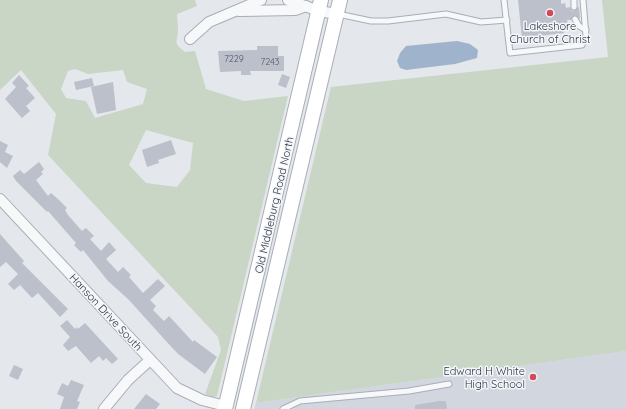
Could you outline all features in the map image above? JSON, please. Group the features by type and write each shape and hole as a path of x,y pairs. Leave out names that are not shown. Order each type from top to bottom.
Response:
{"main road":[{"name":"Old Middleburg Road North","path":"232,408 290,211 340,0"},
{"name":"Old Middleburg Road North","path":"232,408 316,6"},
{"path":"273,208 290,211"}],"street":[{"path":"190,39 209,22 261,0"},
{"path":"288,0 316,6 337,14"},
{"path":"234,11 295,10 316,6"},
{"name":"Hanson Drive South","path":"0,199 177,388 202,400 232,408"},
{"path":"104,409 128,380 150,360"}],"lane":[{"path":"504,0 510,52 582,45 586,36 583,0"},
{"path":"574,0 574,7"},
{"path":"337,14 371,21 388,21 446,14 481,22 507,20"},
{"path":"575,19 579,26 586,30"},
{"path":"283,409 300,401 409,391 449,384"}],"shaded area":[{"name":"Edward H White High School","path":"626,351 626,409 254,409 256,403"}],"green space":[{"path":"0,0 195,0 197,6 177,14 177,45 185,52 195,51 206,89 244,101 288,96 217,396 213,397 205,394 221,350 218,337 48,155 56,114 21,70 0,90","holes":["75,69 88,74 123,70 127,82 147,89 143,104 95,118 86,101 66,98 61,89 68,71","146,130 193,143 190,170 177,187 146,183 129,165"]},
{"path":"602,0 626,0 626,351 256,403 331,87 608,57"}],"water":[{"path":"457,41 470,44 478,50 477,58 455,64 406,70 400,68 397,61 400,53 406,46"}],"building":[{"name":"Lakeshore Church of Christ","path":"518,0 561,0 561,4 565,3 566,8 570,7 572,11 576,10 579,6 580,19 575,15 571,20 567,20 568,24 563,25 564,33 522,38"},
{"path":"257,46 278,46 278,56 284,56 284,71 250,71 251,75 241,75 241,71 220,72 218,51 257,50"},
{"path":"282,74 290,77 286,88 278,85"},
{"path":"19,75 29,86 26,88 35,98 26,106 30,111 22,118 5,99 16,87 12,83"},
{"path":"92,78 94,86 76,90 74,82"},
{"path":"113,82 116,110 97,114 91,87"},
{"path":"171,140 176,154 158,160 159,163 147,167 142,150"},
{"path":"0,141 8,145 5,152 13,156 7,168 0,162"},
{"path":"39,162 44,169 41,172 43,174 36,180 48,196 51,193 67,208 65,210 68,215 82,231 86,228 94,236 90,239 101,251 109,242 116,250 106,259 118,272 123,267 131,275 129,277 143,293 158,279 165,286 150,300 156,306 153,310 164,321 169,316 193,342 194,340 217,357 205,374 178,354 129,300 108,281 83,250 81,252 74,245 76,243 48,211 47,212 16,181 13,176 20,170 24,174"},
{"path":"0,234 24,261 22,263 68,309 60,317 38,293 32,298 20,285 14,290 8,284 18,274 6,262 0,267"},
{"path":"67,320 75,329 77,327 78,329 85,323 118,359 112,364 106,358 103,361 99,356 91,363 76,346 68,351 63,345 70,337 60,326"},
{"path":"14,365 23,369 18,380 9,376"},
{"path":"71,380 84,385 77,401 80,402 77,409 60,409 64,397 57,394 62,383 68,386"},
{"path":"146,394 160,404 156,409 134,409"},
{"path":"446,401 447,409 415,409 415,405"}],"place":[{"name":"Lakeshore Church of Christ","path":"550,13"},
{"name":"Edward H White High School","path":"533,377"}]}
